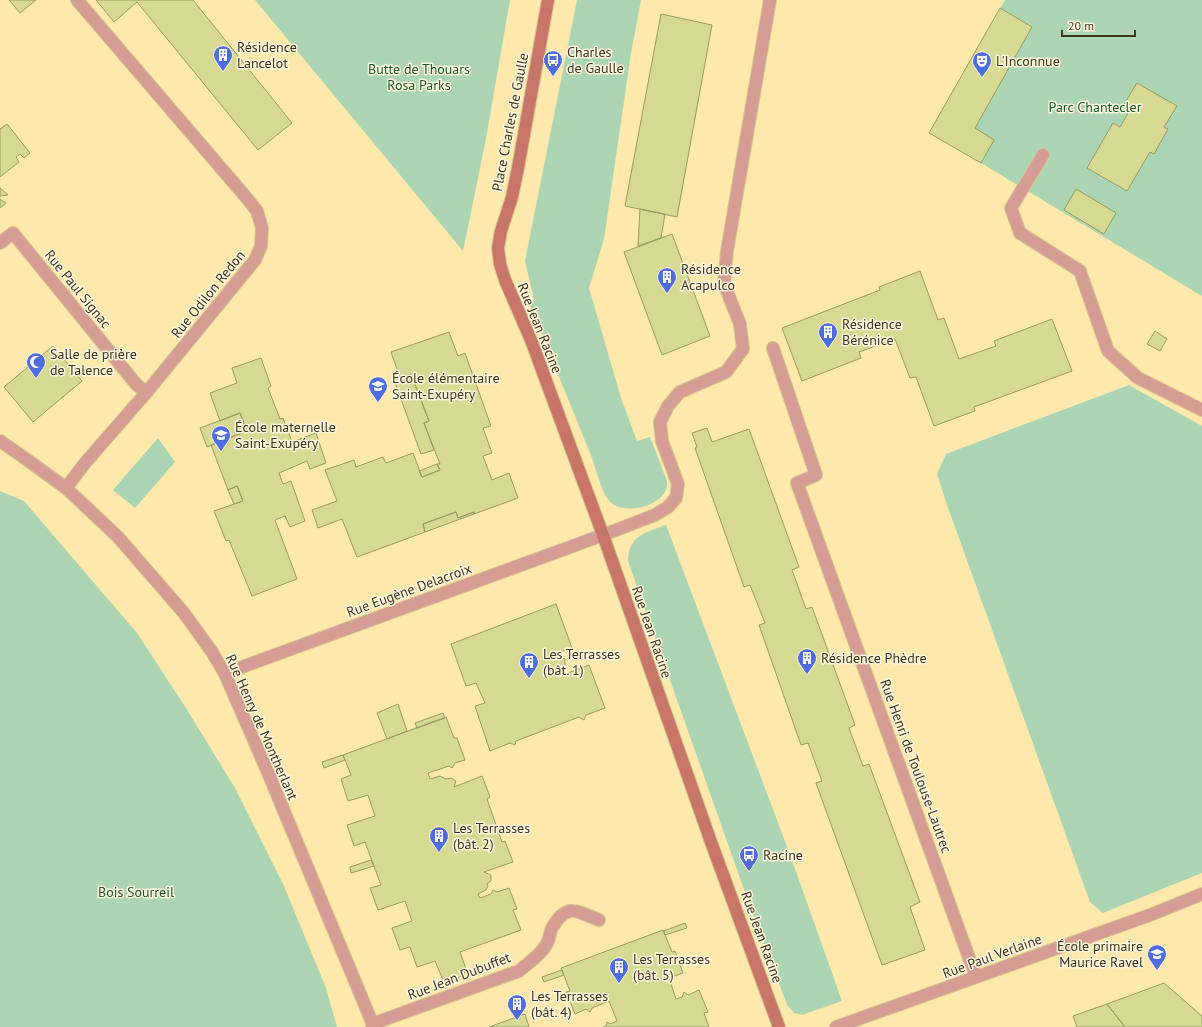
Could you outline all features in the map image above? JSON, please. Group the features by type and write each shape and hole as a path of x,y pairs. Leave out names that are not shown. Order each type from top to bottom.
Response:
{"street":[{"name":"Rue Odilon Redon","path":"66,488 85,463 146,393 255,260 261,246 262,228 257,211 245,196 77,0"},
{"name":"Place Charles de Gaulle","path":"498,248 501,231 512,197 518,168 548,0"},
{"name":"Rue Eugène Delacroix","path":"225,674 655,515 668,507 676,498 678,484 662,441 660,422 668,406 680,392 726,372 742,349 740,324 724,284 727,251 770,0"},
{"path":"1043,155 1011,208 1020,234 1080,271 1108,351 1138,378 1202,410"},
{"name":"Rue Paul Signac","path":"0,243 13,233 136,384 146,393"},
{"name":"Rue Jean Racine","path":"498,248 500,264 505,280 531,340 603,535 708,835 779,1027"},
{"name":"Rue Henri de Toulouse-Lautrec","path":"773,348 816,474 797,483 976,977"},
{"name":"Rue Henry de Montherlant","path":"0,441 66,488 118,537 184,613 212,652 225,674 266,768 373,1025"},
{"name":"Rue Paul Verlaine","path":"836,1027 1150,915 1202,894"},
{"name":"Rue Jean Dubuffet","path":"373,1025 519,971 546,946 552,928 564,913 573,910 599,920"}],"green space":[{"name":"Butte de Thouars Rosa Parks","path":"255,0 510,0 485,144 463,251"},
{"path":"577,0 641,0 631,53 604,239 589,288 621,398 637,441 650,437 667,481 666,490 661,497 653,503 634,508 616,506 609,501 606,496 529,303 534,300 525,261"},
{"name":"Parc Chantecler","path":"1005,0 1202,0 1202,296 929,133"},
{"path":"1129,385 1202,426 1202,873 1103,913 1090,902 937,474 946,454"},
{"path":"158,438 175,462 135,508 113,490"},
{"name":"Bois Sourreil","path":"0,491 24,501 137,633 186,708 235,788 284,886 326,988 337,1027 0,1027"},
{"path":"666,525 789,852 842,1001 802,1015 794,1013 787,1005 753,915 628,561 631,546 635,540 645,533"}],"building":[{"path":"9,0 36,0 20,13"},
{"name":"Résidence Lancelot","path":"96,0 193,0 292,123 258,150 137,2 114,22"},
{"name":"L'Inconnue","path":"1000,8 1032,27 975,128 994,140 981,163 929,133"},
{"path":"661,14 712,25 677,217 625,206"},
{"path":"1137,83 1177,106 1164,127 1168,129 1154,154 1150,152 1127,191 1087,168 1113,123 1120,127 1130,110 1123,106"},
{"path":"7,124 30,153 24,158 20,154 16,157 19,162 0,177 0,129"},
{"path":"0,188 8,195 0,196"},
{"path":"1076,189 1116,213 1104,234 1064,210"},
{"path":"0,199 6,203 0,208"},
{"path":"640,209 665,214 661,238 638,246"},
{"name":"Résidence Acapulco","path":"672,234 710,336 662,355 624,252"},
{"name":"Résidence Bérénice","path":"920,271 938,320 944,318 959,359 996,346 994,341 1052,319 1072,371 974,407 975,411 934,426 916,377 910,378 895,339 859,352 861,358 802,381 782,328 880,290 879,287"},
{"path":"1155,331 1167,339 1160,351 1147,344"},
{"path":"449,332 458,356 465,353 491,426 483,428 492,453 483,456 492,480 509,473 518,498 474,514 474,512 458,518 456,512 423,524 425,532 357,557 342,519 318,528 312,510 337,501 325,470 354,460 356,467 383,457 386,463 413,453 422,477 440,470 437,464 440,464 424,423 429,421 411,374 400,378 391,352"},
{"path":"53,346 82,381 33,422 4,387"},
{"path":"261,358 271,386 268,388 280,419 283,418 292,442 316,433 326,463 310,469 307,461 279,473 283,484 291,481 305,521 290,527 285,516 275,520 297,579 252,596 229,540 226,541 214,511 243,501 237,486 228,490 211,445 247,431 240,413 220,421 210,393 237,383 232,368"},
{"path":"411,374 429,421 424,423 434,450 421,454 394,380"},
{"path":"240,413 247,431 207,447 200,428"},
{"name":"Résidence Phèdre","path":"707,428 712,442 749,429 799,567 792,570 806,609 812,607 855,725 849,728 863,766 869,764 920,902 910,907 925,950 882,965 816,783 822,781 808,743 801,745 759,625 765,623 750,585 744,587 695,448 697,447 692,433"},
{"path":"437,464 440,470 422,477 419,471"},
{"path":"237,486 243,501 234,504 228,490"},
{"path":"456,512 458,518 474,512 474,514 425,532 423,524"},
{"name":"Les Terrasses (bât. 1)","path":"556,604 572,648 551,655 552,659 560,657 565,659 565,665 558,670 560,676 589,665 605,708 586,715 584,720 579,717 516,741 515,745 510,743 490,751 475,706 485,703 476,683 466,686 451,644"},
{"path":"398,704 407,731 387,739 377,713"},
{"path":"443,713 445,718 417,728 415,723"},
{"name":"Les Terrasses (bât. 2)","path":"446,717 454,738 457,738 465,760 455,763 452,768 449,766 428,773 430,779 440,776 446,779 451,778 456,781 454,787 482,776 490,797 487,799 502,842 505,841 513,862 484,872 491,875 491,881 487,884 488,886 486,890 478,894 480,898 491,894 493,890 497,892 509,888 517,909 513,910 521,930 460,952 466,969 464,974 458,978 446,981 443,980 435,961 417,967 410,947 400,950 392,928 412,921 405,901 378,910 370,888 381,885 365,842 354,846 347,825 375,816 368,795 348,801 341,779 351,775 343,755"},
{"path":"343,755 345,760 324,768 322,762"},
{"path":"371,860 374,866 351,873 350,867"},
{"path":"685,923 687,928 665,935 664,931"},
{"name":"Les Terrasses (bât. 5)","path":"663,930 672,952 675,951 683,973 669,978 676,999 682,997 684,992 688,995 699,990 708,1012 704,1013 709,1027 603,1027 606,1026 607,1022 610,1024 617,1021 609,1001 592,1008 590,1012 586,1009 575,1014 566,992 570,991 561,968"},
{"path":"562,970 564,975 544,982 542,977"},
{"path":"1164,983 1202,1016 1202,1027 1125,1027 1107,1004"},
{"path":"1107,1004 1125,1027 1077,1027 1073,1016"},
{"name":"Les Terrasses (bât. 4)","path":"525,1014 529,1027 489,1027"}],"place":[{"name":"Résidence Lancelot","path":"223,72"},
{"name":"Charles de Gaulle","path":"553,77"},
{"name":"L'Inconnue","path":"982,78"},
{"name":"Résidence Acapulco","path":"667,294"},
{"name":"Résidence Bérénice","path":"828,349"},
{"name":"Salle de prière de Talence","path":"36,379"},
{"name":"École élémentaire Saint-Exupéry","path":"378,403"},
{"name":"École maternelle Saint-Exupéry","path":"221,452"},
{"name":"Résidence Phèdre","path":"807,675"},
{"name":"Les Terrasses (bât. 1)","path":"529,679"},
{"name":"Les Terrasses (bât. 2)","path":"439,853"},
{"name":"Racine","path":"749,872"},
{"name":"École primaire Maurice Ravel","path":"1157,971"},
{"name":"Les Terrasses (bât. 5)","path":"619,984"},
{"name":"Les Terrasses (bât. 4)","path":"517,1021"}]}
